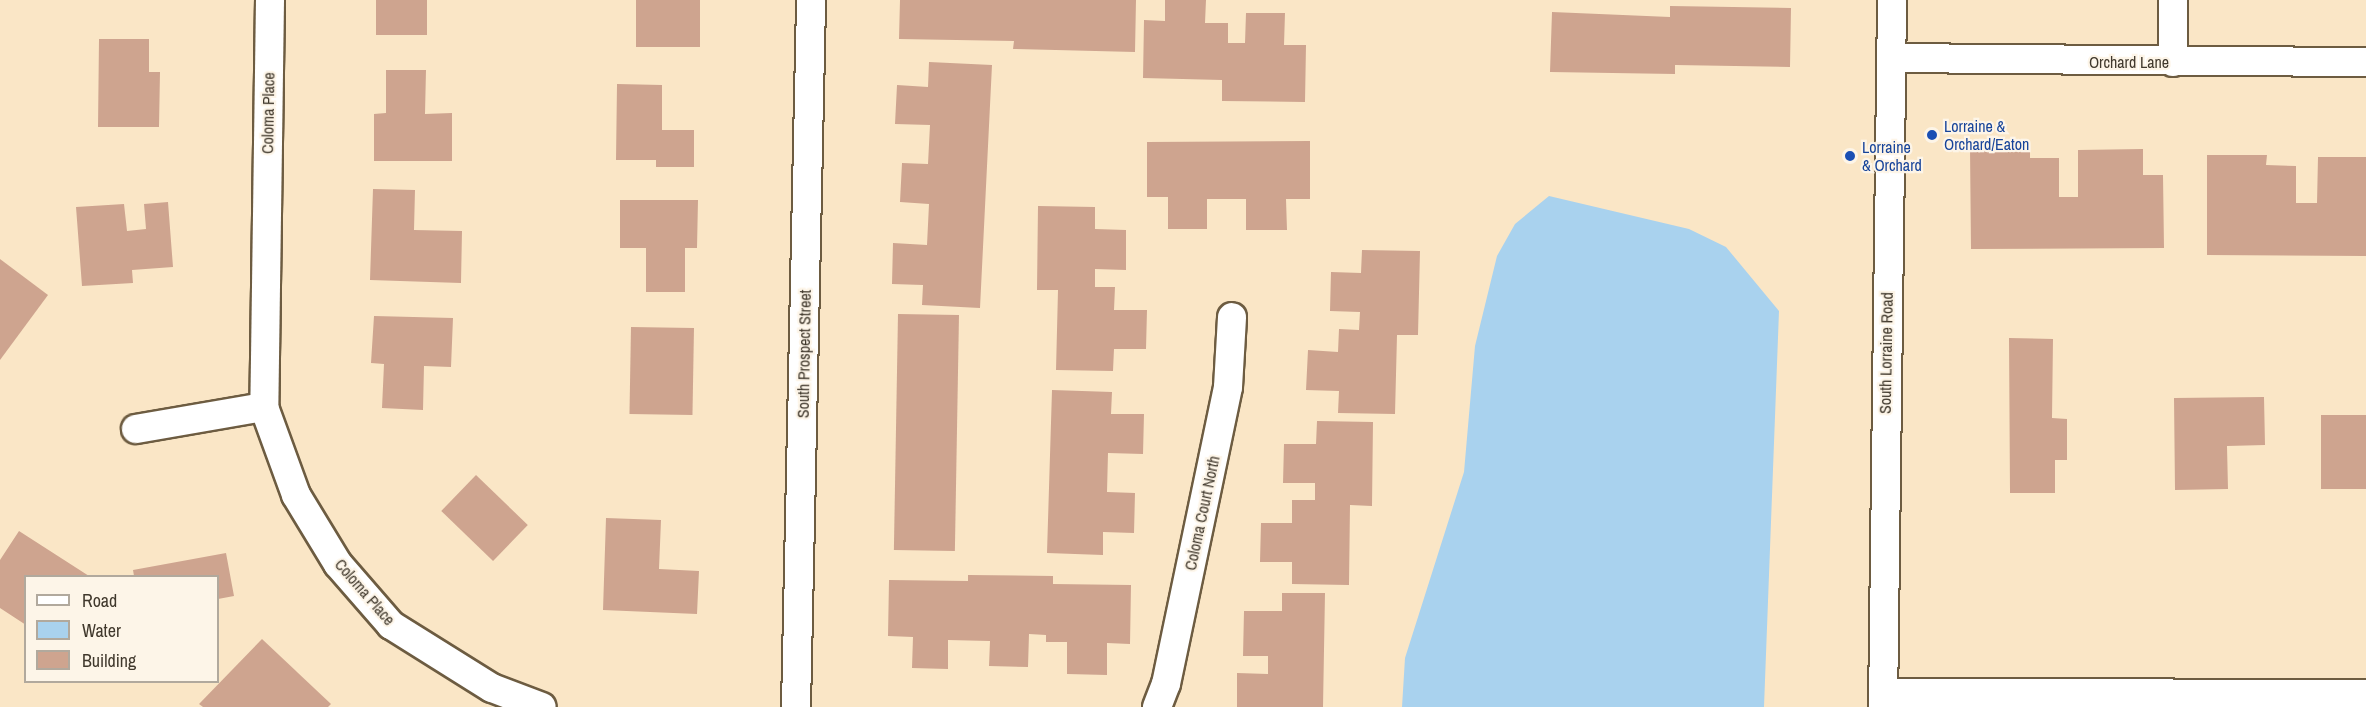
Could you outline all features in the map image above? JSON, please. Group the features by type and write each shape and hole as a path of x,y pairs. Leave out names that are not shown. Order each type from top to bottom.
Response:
{"street":[{"name":"Coloma Place","path":"270,0 264,406 296,495 338,564 391,625 492,688 542,707"},
{"name":"South Prospect Street","path":"796,707 811,0"},
{"name":"South Lorraine Road","path":"1883,700 1892,0"},
{"path":"2173,0 2173,62"},
{"name":"Orchard Lane","path":"1891,58 2366,62"},
{"name":"Coloma Court North","path":"1157,707 1166,684 1228,387 1232,317"},
{"path":"136,429 264,406"},
{"path":"1883,700 2366,694"}],"water":[{"path":"1549,196 1689,229 1726,247 1779,311 1764,707 1402,707 1405,658 1464,472 1475,346 1497,256 1515,224"}],"building":[{"path":"376,0 427,0 427,35 376,35"},
{"path":"636,0 700,0 700,47 636,47"},
{"path":"900,0 1136,0 1135,52 1013,49 1014,41 899,39"},
{"path":"1165,0 1206,0 1205,23 1228,23 1228,43 1245,43 1246,13 1285,13 1284,45 1306,45 1305,102 1222,101 1222,80 1143,78 1144,20 1165,21"},
{"path":"1670,6 1791,8 1790,67 1675,65 1675,74 1550,72 1552,12 1670,17"},
{"path":"99,39 149,39 149,72 160,72 159,127 98,127"},
{"path":"929,62 992,65 980,308 922,305 923,285 892,284 893,243 927,245 929,204 900,202 902,163 928,164 930,125 895,124 897,85 928,87"},
{"path":"386,70 426,70 425,114 452,113 452,161 374,161 374,114 386,113"},
{"path":"617,84 662,85 662,130 694,130 694,167 656,167 656,160 616,160"},
{"path":"1310,141 1310,199 1286,199 1287,230 1246,230 1246,199 1207,199 1207,229 1168,229 1168,197 1147,197 1147,142"},
{"path":"1970,148 2030,148 2030,158 2059,158 2059,197 2078,197 2078,150 2143,149 2143,175 2163,175 2164,248 1971,249"},
{"path":"2207,155 2267,155 2266,165 2296,166 2296,203 2317,203 2318,157 2366,157 2366,256 2207,255"},
{"path":"373,189 415,190 414,230 462,231 461,283 370,280"},
{"path":"620,200 698,200 697,248 685,248 685,292 646,292 646,248 620,248"},
{"path":"168,202 173,267 132,270 133,283 82,286 76,207 124,204 127,231 146,229 144,204"},
{"path":"1038,206 1095,207 1095,229 1126,230 1126,270 1095,269 1095,287 1115,287 1114,310 1147,310 1146,349 1114,349 1113,371 1056,370 1058,290 1037,290"},
{"path":"1362,250 1420,251 1418,335 1397,335 1395,414 1338,413 1339,391 1306,390 1308,350 1338,352 1339,329 1359,330 1360,312 1330,311 1331,272 1361,273"},
{"path":"0,259 48,295 0,360"},
{"path":"898,314 959,315 955,551 894,550"},
{"path":"374,316 453,318 451,367 424,366 423,410 382,408 384,364 371,363"},
{"path":"631,327 694,328 692,415 629,414"},
{"path":"2009,338 2053,339 2052,418 2067,419 2067,460 2055,460 2055,493 2010,493"},
{"path":"1052,390 1112,392 1111,414 1144,414 1143,454 1108,453 1107,492 1135,493 1134,533 1103,532 1103,555 1047,553"},
{"path":"2264,397 2265,445 2227,446 2228,489 2175,490 2174,398"},
{"path":"2321,415 2366,415 2366,489 2321,489"},
{"path":"1317,421 1373,422 1372,506 1350,505 1349,585 1292,584 1292,562 1260,562 1261,523 1292,523 1292,500 1315,500 1315,483 1283,483 1284,444 1316,444"},
{"path":"476,475 528,525 493,561 441,511"},
{"path":"606,518 661,520 659,569 699,571 697,614 603,610"},
{"path":"19,531 87,575 24,575 24,624 0,608 0,560"},
{"path":"226,553 234,596 219,599 219,575 134,575 133,570"},
{"path":"968,575 1053,576 1053,584 1131,585 1130,644 1107,643 1107,675 1067,674 1067,642 1046,642 1046,635 1029,634 1028,667 989,666 990,641 948,640 948,669 912,668 913,637 888,636 889,580 968,581"},
{"path":"1282,593 1325,593 1323,707 1237,707 1237,673 1268,674 1268,656 1243,656 1244,611 1282,611"},
{"path":"262,639 331,704 328,707 203,707 199,704"}],"place":[{"name":"Lorraine & Orchard/Eaton","path":"1932,135"},
{"name":"Lorraine & Orchard","path":"1850,156"}]}
